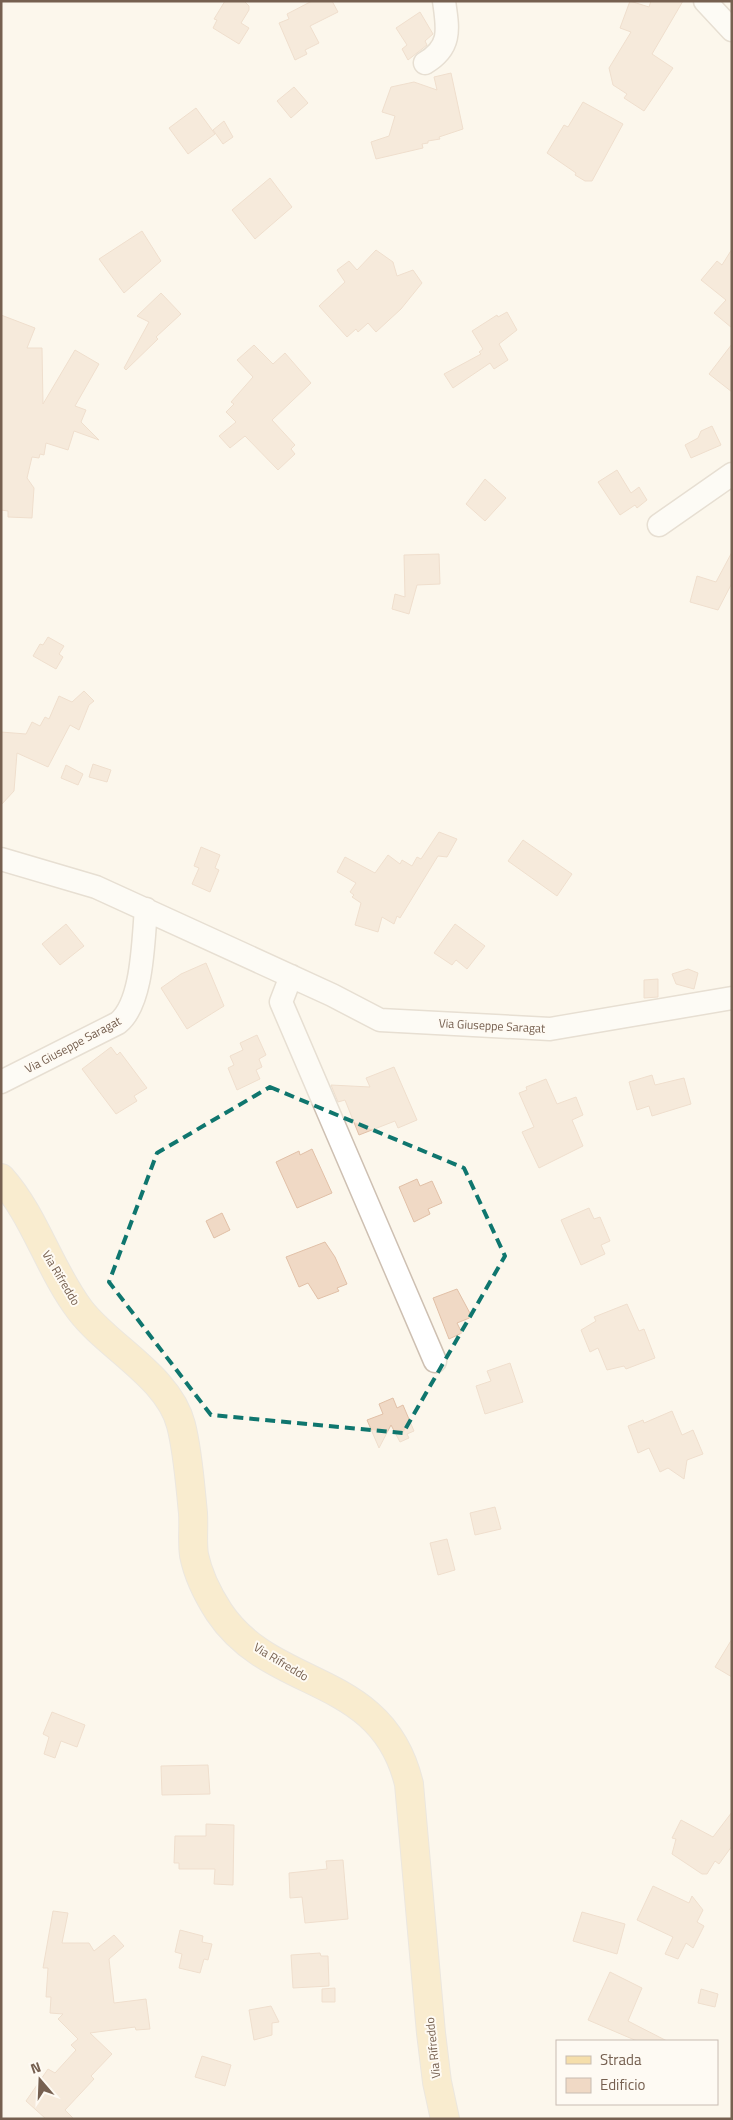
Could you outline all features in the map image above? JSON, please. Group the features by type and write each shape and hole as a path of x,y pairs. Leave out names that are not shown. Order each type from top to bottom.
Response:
{"main road":[{"name":"Via Rifreddo","path":"1,1178 12,1190 50,1261 81,1311 155,1383 173,1406 181,1424 193,1513 194,1555 203,1585 219,1613 240,1636 266,1656 365,1710 385,1730 400,1756 409,1784 431,2033 437,2082 445,2119"}],"street":[{"path":"425,64 438,56 446,42 448,26 444,1"},
{"path":"706,1 732,30"},
{"path":"659,525 732,474"},
{"name":"Via Giuseppe Saragat","path":"1,859 96,887 291,976 380,1020 550,1029 732,998"},
{"name":"Via Giuseppe Saragat","path":"1,1082 118,1023 126,1017 135,998 146,910"},
{"path":"291,976 281,1002 435,1361"}],"highlighted area":[{"path":"270,1087 464,1168 505,1256 403,1433 211,1415 109,1282 157,1153"}],"building":[{"path":"225,1 244,1 249,6 249,10 241,23 249,28 239,44 213,28 217,20 214,19"},
{"path":"312,1 332,1 338,12 310,26 319,43 305,50 307,54 295,60 279,23 289,19 287,14"},
{"path":"630,1 649,7 651,1 683,1 652,54 673,68 644,111 624,98 627,94 613,85 609,68 631,32 620,28"},
{"path":"420,12 433,34 425,41 427,45 408,60 402,49 407,45 396,28"},
{"path":"451,73 463,129 439,137 440,139 428,141 428,143 422,144 423,148 376,159 371,142 389,136 395,116 382,112 391,87 414,82 437,90 434,77"},
{"path":"294,87 308,103 291,118 277,101"},
{"path":"583,102 623,124 592,181 585,181 575,175 576,173 547,153 564,125 568,127"},
{"path":"196,108 215,134 188,154 169,128"},
{"path":"224,121 233,137 223,144 213,130"},
{"path":"270,178 292,207 255,239 232,210"},
{"path":"142,231 161,261 124,293 99,259"},
{"path":"732,249 732,328 714,313 726,300 701,280 717,261 722,265"},
{"path":"376,250 393,262 397,276 413,270 422,283 401,309 376,332 368,323 358,332 356,329 347,337 319,306 345,282 337,270 349,261 357,270"},
{"path":"161,293 181,314 156,337 158,339 126,370 124,368 149,322 137,316"},
{"path":"507,312 517,330 499,344 508,360 494,369 490,363 453,388 444,374 481,354 479,352 483,349 472,331 497,315 498,317"},
{"path":"1,315 35,328 27,348 42,348 43,404 75,350 99,364 75,406 86,410 81,422 99,440 74,431 68,450 46,443 44,455 40,454 39,458 32,457 27,478 34,488 32,518 8,517 8,511 1,510"},
{"path":"732,344 732,392 709,374"},
{"path":"254,345 273,364 285,353 311,383 272,420 295,445 291,449 295,454 278,470 245,436 230,448 219,436 236,422 226,412 234,404 231,402 253,377 237,360"},
{"path":"712,426 721,445 691,458 685,445 698,438 701,431"},
{"path":"617,470 631,493 639,487 647,500 637,508 635,505 620,515 598,482"},
{"path":"485,479 506,498 485,521 466,504"},
{"path":"732,552 732,583 718,610 690,602 697,576 716,582"},
{"path":"439,554 440,584 417,585 409,614 392,609 395,594 405,597 404,555"},
{"path":"48,637 64,646 59,654 63,657 56,669 33,656 40,644 43,645"},
{"path":"84,691 94,701 89,705 79,730 70,725 48,767 17,753 14,791 1,805 1,732 26,734 32,722 40,726 45,717 49,719 59,696 72,702"},
{"path":"93,764 111,770 107,782 89,777"},
{"path":"66,765 83,774 78,785 61,778"},
{"path":"439,832 457,839 447,857 438,856 400,918 397,916 394,924 382,917 378,932 355,925 361,903 352,897 354,895 350,892 356,883 337,872 345,857 375,873 388,855 400,864 402,860 412,866 417,857 421,859"},
{"path":"523,840 572,874 557,896 508,861"},
{"path":"201,847 220,855 215,868 219,870 210,892 192,884 199,868 194,866"},
{"path":"66,924 84,946 60,965 42,944"},
{"path":"455,924 485,946 467,969 456,960 452,965 434,953"},
{"path":"206,963 224,1006 187,1029 161,988 181,974"},
{"path":"688,969 698,973 694,989 676,984 672,974"},
{"path":"658,979 658,997 644,998 644,980"},
{"path":"257,1035 266,1055 259,1059 262,1067 256,1070 260,1079 237,1090 228,1068 234,1065 230,1056 243,1050 240,1043"},
{"path":"111,1047 117,1055 120,1052 147,1088 134,1096 137,1101 116,1114 82,1069"},
{"path":"394,1067 417,1120 398,1128 395,1121 359,1135 345,1100 338,1102 331,1085 370,1087 366,1078"},
{"path":"652,1075 655,1085 684,1078 691,1104 652,1116 649,1106 637,1110 629,1082"},
{"path":"546,1079 557,1104 576,1097 583,1115 572,1120 583,1146 539,1168 522,1132 534,1127 519,1093 527,1090 526,1087"},
{"path":"312,1149 332,1193 297,1208 276,1162 299,1151 300,1155"},
{"path":"417,1179 420,1186 432,1181 442,1203 428,1209 430,1214 414,1222 399,1187"},
{"path":"589,1208 594,1219 600,1217 610,1241 601,1245 605,1254 581,1265 561,1220"},
{"path":"222,1213 230,1230 214,1238 206,1221"},
{"path":"325,1242 335,1257 347,1284 337,1288 339,1291 318,1299 308,1283 299,1287 286,1257"},
{"path":"457,1289 472,1317 457,1323 462,1333 449,1339 433,1298"},
{"path":"627,1304 639,1331 644,1329 655,1358 626,1369 624,1366 607,1370 598,1348 590,1352 581,1330 596,1321 594,1317"},
{"path":"510,1363 523,1402 485,1414 476,1386 491,1381 487,1371"},
{"path":"393,1398 397,1408 403,1405 414,1431 407,1434 409,1438 400,1442 391,1425 379,1448 367,1420 383,1414 379,1404"},
{"path":"672,1411 682,1435 693,1430 703,1454 687,1460 684,1479 668,1468 660,1472 649,1448 638,1453 628,1426 643,1420 644,1423"},
{"path":"495,1507 501,1529 475,1535 470,1513"},
{"path":"447,1539 455,1570 438,1575 430,1543"},
{"path":"732,1639 732,1677 715,1667"},
{"path":"52,1712 85,1725 77,1747 61,1741 55,1758 44,1754 49,1737 43,1734"},
{"path":"208,1765 210,1794 162,1795 161,1766"},
{"path":"732,1812 732,1846 719,1864 715,1861 707,1874 702,1874 672,1854 676,1839 672,1838 681,1820 713,1837"},
{"path":"206,1824 234,1825 233,1885 214,1884 215,1869 179,1869 179,1863 174,1863 175,1836 206,1836"},
{"path":"343,1860 348,1919 305,1923 302,1897 290,1898 289,1873 327,1869 326,1861"},
{"path":"653,1886 689,1903 692,1896 703,1910 697,1922 704,1926 693,1948 686,1943 678,1959 665,1954 673,1937 637,1920"},
{"path":"53,1911 68,1913 62,1943 89,1943 94,1951 114,1935 124,1946 109,1959 114,2003 146,1999 150,2029 136,2030 135,2027 90,2033 112,2054 91,2076 94,2079 65,2110 74,2119 46,2119 26,2101 48,2069 55,2073 76,2050 71,2045 78,2039 58,2019 63,2014 50,2013 51,1997 46,1997 48,1968 43,1968"},
{"path":"582,1912 625,1924 617,1954 573,1941"},
{"path":"180,1930 203,1936 202,1942 212,1944 208,1960 204,1959 200,1973 179,1968 182,1954 175,1952"},
{"path":"320,1953 321,1956 328,1956 329,1986 293,1988 291,1955"},
{"path":"610,1972 642,1988 628,2021 665,2040 635,2040 588,2020"},
{"path":"335,1988 335,2002 322,2002 322,1989"},
{"path":"701,1989 718,1994 715,2007 698,2003"},
{"path":"271,2006 279,2022 272,2023 272,2035 254,2040 249,2010"},
{"path":"202,2056 231,2065 225,2086 195,2077"}]}
